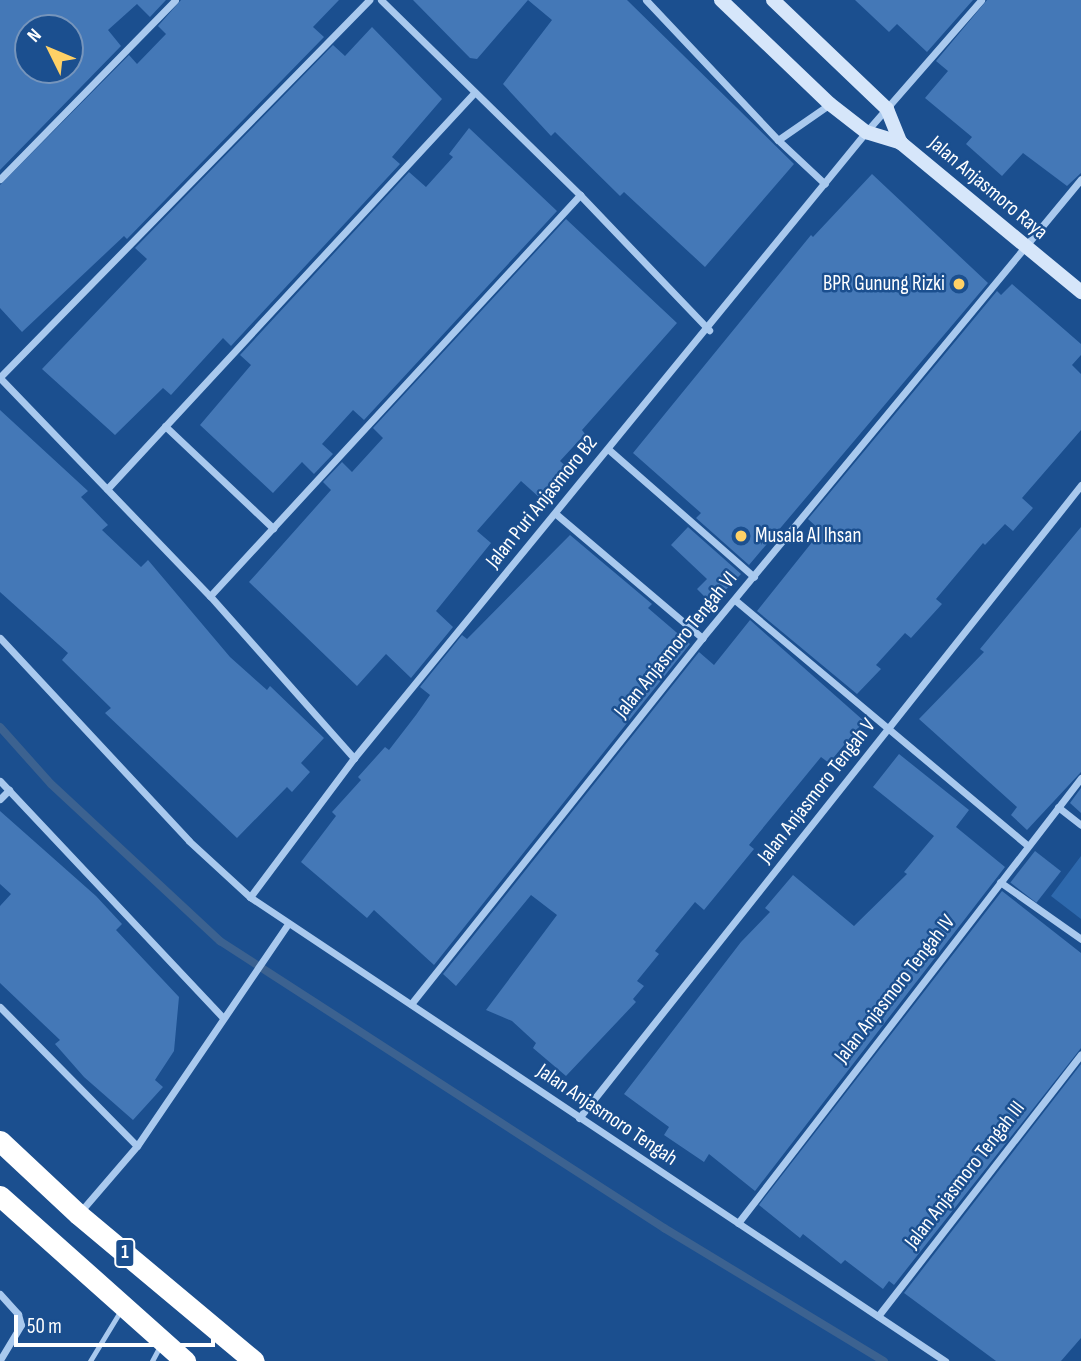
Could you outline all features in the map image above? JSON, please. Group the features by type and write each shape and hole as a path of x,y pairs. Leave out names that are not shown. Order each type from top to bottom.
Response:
{"highway":[{"name":"1","path":"0,1141 78,1214 254,1361"},
{"name":"1","path":"0,1196 186,1361"}],"street":[{"path":"0,179 175,0"},
{"path":"354,758 210,596 0,377 369,0"},
{"path":"381,0 580,195 709,330"},
{"path":"646,0 778,140 825,184"},
{"name":"Jalan Anjasmoro Raya","path":"721,0 830,104 866,132 901,143 1081,292"},
{"name":"Jalan Anjasmoro Raya","path":"773,0 887,109 901,143"},
{"name":"Jalan Puri Anjasmoro B2","path":"250,897 354,758 709,330 866,132 981,0"},
{"path":"107,489 475,92"},
{"path":"778,140 830,104"},
{"name":"Jalan Anjasmoro Tengah VI","path":"411,1004 702,638 1081,179"},
{"path":"210,596 580,195"},
{"path":"165,426 273,528"},
{"path":"608,449 754,577"},
{"name":"Jalan Anjasmoro Tengah V","path":"579,1118 1081,485"},
{"path":"556,514 702,638"},
{"path":"734,600 1027,845"},
{"name":"Jalan Anjasmoro Tengah","path":"0,638 189,841 250,897 945,1361"},
{"name":"Jalan Anjasmoro Tengah IV","path":"738,1223 1081,778"},
{"path":"0,781 223,1018"},
{"path":"0,799 9,790"},
{"path":"1058,807 1081,824"},
{"path":"1000,882 1081,939"},
{"path":"78,1214 136,1146 288,924"},
{"path":"0,1007 136,1146"},
{"name":"Jalan Anjasmoro Tengah III","path":"878,1316 1081,1054"},
{"path":"0,1294 12,1305 21,1325 0,1360"}],"lane":[{"path":"90,1361 123,1307"},
{"path":"152,1361 163,1342"}],"shaded area":[{"path":"1081,856 1081,919 1051,896"}],"building":[{"path":"0,0 166,0 150,17 137,4 108,30 121,46 84,84 84,14 14,14 14,84 84,84 0,170"},
{"path":"181,0 339,0 313,27 324,37 127,239 124,236 22,332 0,308 0,185 129,55 137,64 166,34 158,26"},
{"path":"413,0 528,0 477,59 470,58"},
{"path":"528,0 627,0 794,164 705,267 624,192 620,196 555,132 551,136 503,84 552,20"},
{"path":"855,0 973,0 927,52 897,24 889,32"},
{"path":"987,0 1081,0 1081,173 1067,186 1023,153 1002,176 966,144 972,137 925,98 948,71 936,61"},
{"path":"372,27 442,99 392,157 400,164 231,346 223,338 171,395 163,388 115,435 42,369 147,259 135,248 333,45 345,56"},
{"path":"469,128 557,211 364,420 353,410 322,444 333,454 314,474 302,462 273,493 200,425 251,365 240,355 409,172 426,187 453,157 449,154"},
{"path":"872,174 988,283 749,565 696,518 701,513 633,453 811,235 813,237"},
{"path":"566,219 677,323 582,430 585,434 560,461 568,468 540,498 521,481 477,531 491,543 436,611 453,627 411,678 386,654 357,686 249,582 331,490 323,482 342,462 352,472 383,438 373,428"},
{"path":"1012,284 1081,344 1081,355 1072,365 1081,374 1081,430 1022,498 1033,508 1013,531 1005,524 985,545 983,543 936,599 942,604 911,638 905,633 876,665 881,669 857,694 757,611 821,531 808,519 997,291 1001,295"},
{"path":"0,410 88,491 81,497 108,525 102,530 141,567 148,560 230,657 267,690 270,686 324,738 301,763 310,772 292,792 287,787 237,838 105,713 111,708 62,660 68,653 0,592"},
{"path":"688,527 741,574 712,604 697,589 707,579 671,545"},
{"path":"1081,527 1081,772 1027,830 1011,815 1017,807 919,719 984,652 980,649"},
{"path":"570,535 652,604 648,608 690,644 434,965 374,910 367,918 301,862 336,816 332,812 361,780 358,777 385,747 389,750 416,715 430,695 420,687 462,635 467,639"},
{"path":"750,620 864,721 829,763 821,757 749,845 754,849 704,910 695,902 655,951 659,954 637,981 644,986 633,999 636,1002 566,1076 533,1048 536,1043 512,1021 486,1010 557,915 531,895 456,986 443,974 699,652 714,665"},
{"path":"899,754 969,810 956,827 1005,867 755,1191 709,1154 704,1162 664,1135 669,1127 624,1094 741,942 770,912 765,908 793,875 854,926 907,874 904,872 934,836 873,787"},
{"path":"1081,788 1081,813 1070,803"},
{"path":"0,811 96,896 122,924 116,930 179,997 174,1051 155,1080 163,1087 133,1120 84,1077 55,1044 60,1040 0,983 0,906 11,894 0,884"},
{"path":"1035,851 1061,871 1036,903 1010,883"},
{"path":"1002,891 1081,953 1081,1048 894,1285 889,1281 883,1289 845,1260 841,1264 803,1234 800,1238 759,1205"},
{"path":"1081,1064 1081,1338 1061,1361 996,1361 904,1293"}],"waterway":[{"path":"0,727 51,784 220,941 664,1228 884,1361"}],"place":[{"name":"BPR Gunung Rizki","path":"959,284"},
{"name":"Musala Al Ihsan","path":"741,536"}]}
